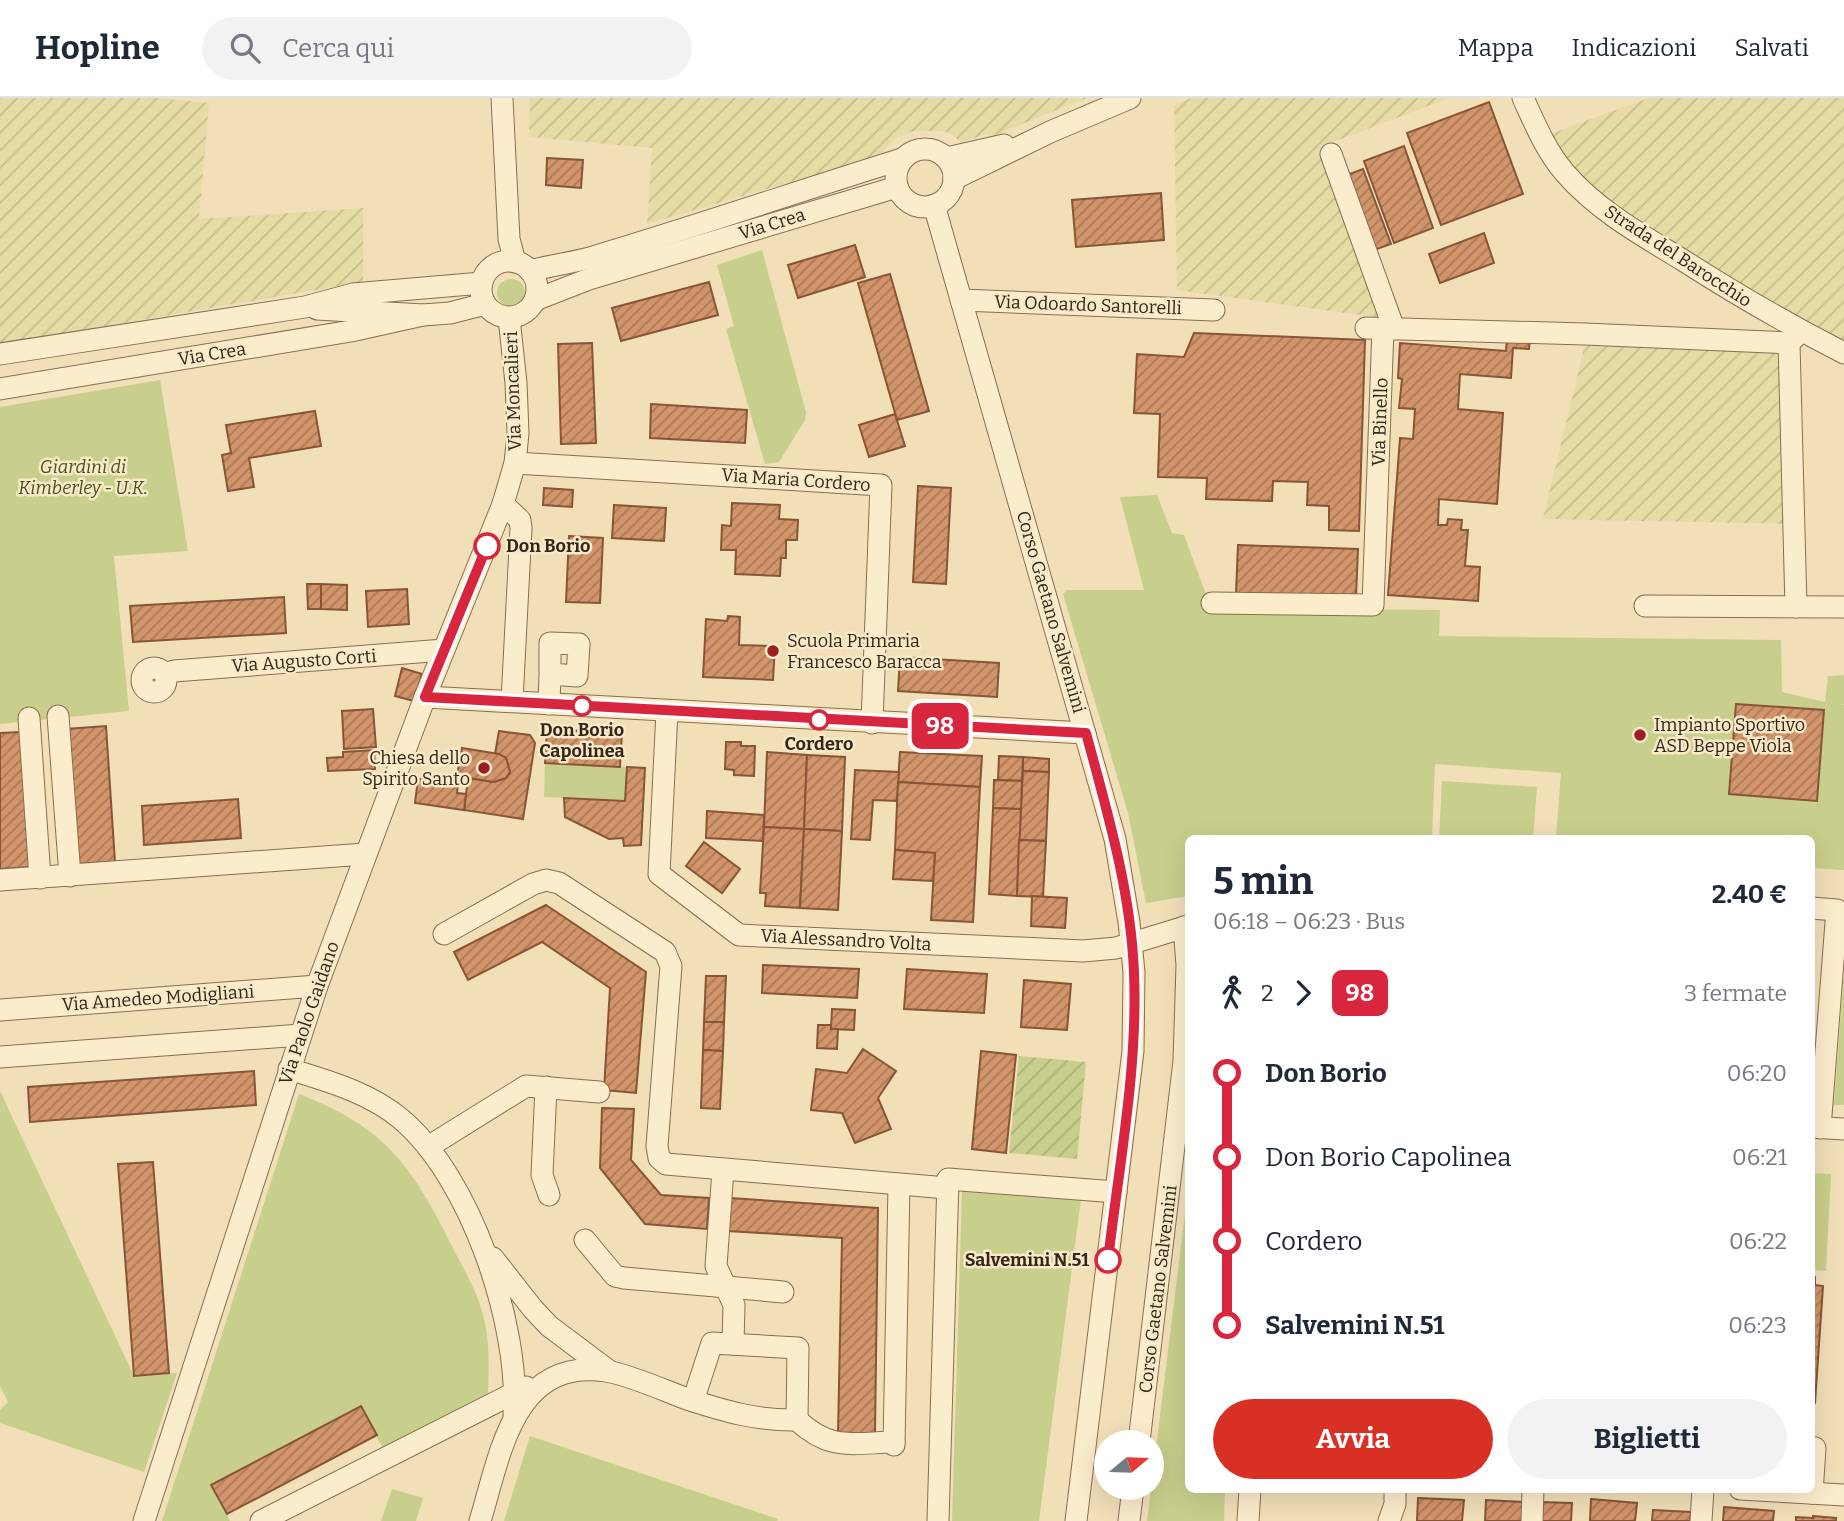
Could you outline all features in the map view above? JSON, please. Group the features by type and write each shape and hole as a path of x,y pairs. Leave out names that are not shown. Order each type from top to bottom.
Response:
{"street":[{"path":"502,98 509,239 523,276 525,313 509,318 500,316 483,294 491,268 523,276"},
{"path":"954,179 1050,131 1130,98"},
{"name":"Strada del Barocchio","path":"1523,98 1553,157 1592,200 1635,231 1769,315 1795,337"},
{"path":"947,158 976,153 1050,131"},
{"path":"929,149 947,158 954,172 948,195 934,205 925,207 908,202 897,187 896,178 902,159 910,153 929,149"},
{"path":"1331,154 1381,328"},
{"name":"Via Crea","path":"523,276 760,206 902,159"},
{"name":"Via Crea","path":"523,276 589,279 897,187"},
{"name":"Via Crea","path":"760,206 849,201"},
{"name":"Corso Gaetano Salvemini","path":"934,205 1115,839 1132,943 1133,1051 1076,1521"},
{"name":"Via Crea","path":"0,354 305,307 353,294 483,294"},
{"name":"Via Crea","path":"305,307 423,315 450,313 483,294"},
{"name":"Via Odoardo Santorelli","path":"961,300 1214,310"},
{"name":"Via Crea","path":"0,389 351,331 423,315"},
{"name":"Via Moncalieri","path":"365,854 503,504 515,464 517,408 509,318"},
{"name":"Strada del Barocchio","path":"1381,328 1795,337 1844,353"},
{"name":"Via Binello","path":"1212,603 1373,605 1381,328"},
{"path":"1795,337 1796,607"},
{"name":"Via Maria Cordero","path":"515,464 881,485 872,723"},
{"path":"503,504 520,520 521,528 512,701"},
{"path":"1645,606 1844,607"},
{"name":"Via Augusto Corti","path":"165,674 174,671 444,650"},
{"path":"549,704 550,674"},
{"path":"425,697 1086,733"},
{"name":"Via Alessandro Volta","path":"667,711 659,874 739,935 1083,951 1116,948 1132,943"},
{"path":"58,716 70,876"},
{"path":"29,718 40,878"},
{"path":"0,880 365,854"},
{"name":"Via Paolo Gaidano","path":"144,1521 289,1069 365,854"},
{"path":"444,934 533,884 546,880 559,883 665,952 671,966 657,1146 659,1158 666,1164 947,1188"},
{"path":"1815,908 1837,910 1816,1128 1844,1129"},
{"path":"1132,943 1185,926"},
{"name":"Via Amedeo Modigliani","path":"0,1010 317,986"},
{"name":"Corso Gaetano Salvemini","path":"1140,1430 1184,1061 1185,1029"},
{"path":"0,1058 301,1035"},
{"path":"289,1069 357,1092 399,1117 428,1147 453,1185 481,1242 504,1313 516,1390 514,1415 480,1521"},
{"path":"428,1147 526,1086 599,1092"},
{"path":"546,1087 542,1175 549,1195"},
{"path":"723,1170 716,1266 734,1305 733,1344"},
{"path":"938,1521 948,1179 1116,1192"},
{"path":"261,1521 516,1390 570,1372 609,1371 693,1401 764,1420 797,1420 814,1434 833,1443 894,1444 898,1185"},
{"path":"585,1240 615,1276 783,1292"},
{"path":"481,1242 533,1310 559,1334 609,1371"},
{"path":"693,1401 712,1343 798,1348 797,1420"},
{"path":"514,1415 532,1392 551,1379"},
{"path":"1248,1521 1250,1493"},
{"path":"1389,1521 1395,1504 1395,1493"},
{"path":"1532,1521 1533,1493"},
{"path":"1701,1521 1703,1493"},
{"path":"1812,1493 1844,1495"},
{"path":"1129,1521 1132,1500"}],"shaded area":[{"path":"0,98 155,98 209,103 199,219 363,208 363,282 0,344"},
{"path":"530,98 1087,98 990,137 988,133 961,143 953,135 943,131 913,131 888,145 882,155 647,224 652,148 529,137"},
{"path":"1191,98 1449,98 1320,147 1382,318 1177,290 1174,105"},
{"path":"1648,98 1844,98 1844,345 1682,251 1600,195 1565,160 1550,134"},
{"path":"1585,344 1781,352 1787,524 1543,519"}],"green space":[{"path":"762,250 806,412 805,420 779,462 765,464 726,329 734,326 717,265"},
{"path":"511,279 521,283 525,293 521,303 511,307 501,303 497,293 501,283"},
{"name":"Giardini di Kimberley - U.K.","path":"160,380 188,551 114,556 129,711 0,724 0,407"},
{"path":"1157,495 1172,533 1184,535 1211,608 1440,610 1439,636 1781,640 1782,692 1825,702 1828,676 1844,675 1844,704 1839,704 1844,705 1844,870 1815,868 1815,835 1556,835 1561,773 1435,764 1432,835 1185,835 1185,896 1146,903 1128,813 1063,594 1067,590 1144,590 1120,497"},
{"path":"545,763 627,767 625,801 544,797"},
{"path":"1442,781 1537,787 1533,835 1439,835"},
{"path":"1844,972 1844,1105 1834,1105"},
{"path":"1019,1056 1086,1062 1077,1159 1009,1153"},
{"path":"0,1091 134,1376 177,1373 144,1472 0,1423 0,1410 8,1402 0,1386"},
{"path":"299,1094 360,1124 378,1138 403,1164 423,1193 481,1307 488,1344 488,1394 383,1449 361,1406 212,1485 230,1521 162,1521"},
{"path":"1815,1173 1831,1174 1826,1271 1815,1270"},
{"path":"962,1191 1081,1199 1039,1521 952,1521"},
{"path":"1185,1213 1185,1493 1225,1493 1224,1521 1147,1521 1150,1500 1164,1500 1164,1430 1158,1430"},
{"path":"530,1436 778,1519 504,1521"},
{"path":"392,1489 423,1498 416,1521 381,1521"}],"building":[{"path":"1489,102 1523,194 1441,225 1407,133"},
{"path":"1404,146 1433,228 1394,243 1364,161"},
{"path":"547,158 583,160 581,188 546,185"},
{"path":"1363,169 1391,244 1374,250 1347,175"},
{"path":"1161,193 1164,240 1076,247 1072,200"},
{"path":"1484,233 1494,263 1440,283 1429,254"},
{"path":"855,245 865,277 798,298 788,265"},
{"path":"890,274 929,411 897,420 858,283"},
{"path":"709,282 718,315 621,341 612,308"},
{"path":"1194,333 1365,340 1359,531 1329,530 1329,506 1307,505 1308,482 1273,481 1272,501 1206,499 1207,478 1158,477 1160,414 1134,413 1137,354 1184,357"},
{"path":"1507,337 1530,339 1529,349 1513,348 1511,378 1460,374 1458,409 1503,413 1497,504 1439,499 1438,525 1447,525 1448,519 1462,520 1461,530 1468,530 1465,566 1480,567 1478,601 1388,595 1400,438 1413,439 1415,409 1399,408 1402,379 1398,378 1400,343 1506,351"},
{"path":"592,343 596,443 561,444 558,344"},
{"path":"651,404 747,410 745,443 650,438"},
{"path":"315,411 321,446 249,458 254,487 228,491 222,455 231,453 226,425"},
{"path":"895,414 905,446 869,457 859,425"},
{"path":"918,486 951,488 946,584 913,582"},
{"path":"544,488 573,490 572,507 543,505"},
{"path":"732,503 780,505 779,519 798,520 797,540 786,540 786,558 781,558 780,576 735,574 736,550 721,550 722,525 731,526"},
{"path":"614,505 666,508 664,541 612,538"},
{"path":"569,536 603,538 600,603 566,602"},
{"path":"1238,545 1358,549 1356,597 1236,593"},
{"path":"307,584 321,584 321,609 308,609"},
{"path":"321,584 347,585 347,610 321,609"},
{"path":"407,589 409,624 368,627 366,591"},
{"path":"284,597 286,633 133,642 130,606"},
{"path":"728,616 740,617 739,645 775,646 773,680 703,677 706,619 727,621"},
{"path":"900,657 999,663 997,697 898,691"},
{"path":"402,668 422,674 414,701 395,696"},
{"path":"1736,704 1824,710 1817,801 1729,794"},
{"path":"373,709 376,747 344,749 342,711"},
{"path":"106,726 115,862 75,864 66,729"},
{"path":"547,729 622,733 620,767 545,763"},
{"path":"499,731 530,735 535,743 523,819 464,810 468,778 494,782 506,778 510,772 506,758 495,754"},
{"path":"21,732 30,867 0,869 0,733"},
{"path":"726,742 755,746 754,776 734,775 734,770 725,769"},
{"name":"Chiesa dello Spirito Santo","path":"462,748 499,754 506,758 510,772 506,778 494,782 457,776"},
{"path":"374,750 375,769 328,771 327,758 343,757 343,752"},
{"path":"767,752 807,755 804,829 764,827"},
{"path":"900,752 982,756 980,787 898,782"},
{"path":"807,755 845,757 842,831 804,829"},
{"path":"999,756 1023,757 1022,781 998,780"},
{"path":"1023,757 1049,759 1049,772 1023,771"},
{"path":"627,767 645,768 641,845 624,846 623,838 609,839 565,817 564,798 625,801"},
{"path":"855,770 899,772 897,801 873,800 870,840 851,839"},
{"path":"1023,771 1049,772 1046,841 1019,840"},
{"path":"418,779 458,784 457,793 466,794 464,810 415,803"},
{"path":"994,780 1022,781 1021,809 993,808"},
{"path":"898,782 980,787 973,922 931,920 935,853 895,850"},
{"path":"238,799 241,838 144,845 142,806"},
{"path":"993,808 1021,809 1017,896 989,894"},
{"path":"707,811 764,815 763,841 706,838"},
{"path":"764,827 804,829 800,908 765,906 766,893 760,893"},
{"path":"804,829 842,831 838,910 800,908"},
{"path":"1019,840 1046,841 1043,897 1017,896"},
{"path":"704,842 740,869 722,893 686,866"},
{"path":"895,850 935,853 933,881 893,879"},
{"path":"1032,896 1067,898 1065,928 1031,926"},
{"path":"546,905 646,972 636,1093 604,1090 610,988 542,942 468,980 454,952"},
{"path":"763,965 859,969 857,998 762,993"},
{"path":"907,969 987,974 984,1013 904,1009"},
{"path":"706,976 726,976 724,1022 704,1022"},
{"path":"1024,980 1071,984 1067,1030 1021,1027"},
{"path":"832,1009 855,1010 854,1030 831,1029"},
{"path":"704,1022 724,1022 723,1051 703,1050"},
{"path":"818,1025 831,1025 831,1029 838,1029 837,1049 817,1048"},
{"path":"863,1049 896,1071 878,1098 891,1129 855,1143 842,1113 811,1110 816,1069 847,1073"},
{"path":"703,1050 723,1051 720,1109 701,1108"},
{"path":"981,1051 1016,1055 1006,1153 972,1149"},
{"path":"254,1071 256,1105 30,1122 28,1087"},
{"path":"602,1108 634,1109 631,1160 661,1195 709,1198 707,1229 645,1224 600,1168"},
{"path":"153,1162 169,1373 134,1376 118,1164"},
{"path":"730,1198 878,1208 875,1434 838,1434 842,1238 728,1231"},
{"path":"1815,1285 1823,1286 1815,1403"},
{"path":"361,1406 377,1435 227,1514 211,1485"},
{"path":"1418,1498 1464,1500 1462,1521 1417,1521"},
{"path":"1591,1499 1637,1503 1635,1521 1590,1521"},
{"path":"1486,1500 1523,1502 1522,1521 1485,1521"},
{"path":"1540,1502 1572,1503 1571,1521 1539,1521"},
{"path":"1724,1507 1774,1511 1773,1521 1723,1521"},
{"path":"1653,1510 1691,1512 1690,1521 1652,1521"},
{"path":"1796,1517 1836,1518 1836,1521 1796,1521"}],"bus line":[{"name":"98","path":"487,546 425,697 1086,733 1115,839 1129,922 1134,972 1133,1051 1108,1260"}],"place":[{"name":"Don Borio","path":"487,546"},
{"name":"Scuola Primaria Francesco Baracca","path":"773,651"},
{"name":"Don Borio Capolinea","path":"582,706"},
{"name":"Cordero","path":"819,720"},
{"name":"Impianto Sportivo ASD Beppe Viola","path":"1640,735"},
{"name":"Chiesa dello Spirito Santo","path":"484,768"},
{"name":"Salvemini N.51","path":"1108,1260"}]}
